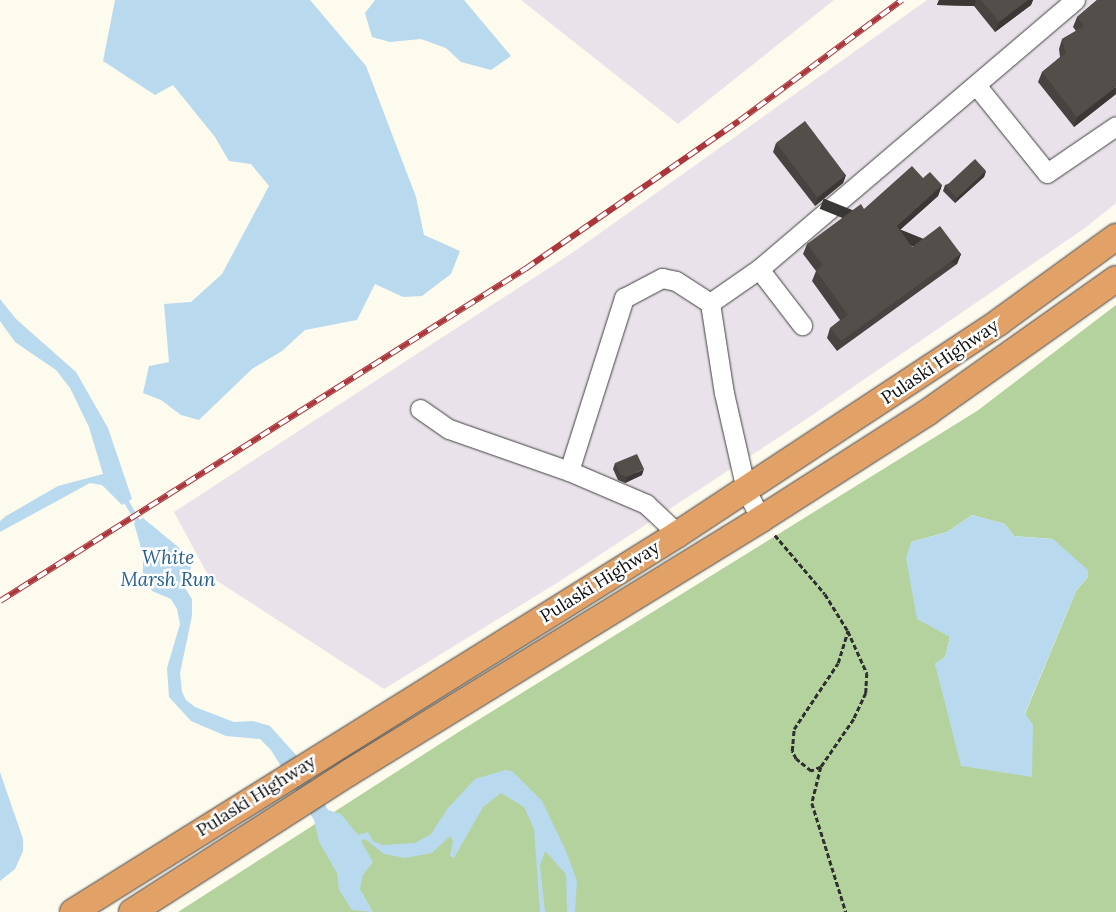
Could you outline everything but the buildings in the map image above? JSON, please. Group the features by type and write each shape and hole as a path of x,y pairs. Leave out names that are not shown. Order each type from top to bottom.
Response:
{"highway":[{"name":"Pulaski Highway","path":"73,912 746,490 999,322 1116,237"},
{"name":"Pulaski Highway","path":"132,912 350,772 762,519 928,412 1116,279"}],"lane":[{"path":"710,303 759,269 1075,0"},
{"path":"976,85 1047,174 1116,126"},
{"path":"759,269 802,325"},
{"path":"569,471 624,298 662,278 687,286 710,303 724,393 746,490 762,519"},
{"path":"420,409 449,429 569,471 646,504 678,534"}],"path":[{"path":"762,519 825,594 848,631 867,673 866,693 854,719 821,767 812,803 846,912"},
{"path":"821,767 811,771 796,759 792,738 798,721 838,663 848,631"}],"shaded area":[{"path":"521,0 834,0 678,124"},
{"path":"927,0 1116,0 1116,203 1085,228 802,422 560,581 384,689 208,575 174,512 572,253"}],"green space":[{"path":"1116,305 1116,912 178,912 457,733 977,411","holes":["972,515 1005,524 1014,536 1053,539 1088,577 1076,591 1025,714 935,664 945,657 950,637 911,542 947,532"]}],"water":[{"path":"115,0 310,0 366,66 416,197 424,235 460,251 451,274 422,296 403,297 375,284 357,320 305,330 282,351 252,369 199,420 181,415 161,400 143,393 149,366 169,362 164,304 191,302 222,274 269,186 251,164 229,161 215,137 173,85 155,95 103,61"},
{"path":"375,0 464,0 511,56 491,70 461,62 446,48 421,39 390,42 372,37 365,13"},
{"name":"White Marsh Run","path":"0,299 16,319 76,372 108,428 132,499 122,505 102,485 90,483 0,532 0,521 6,516 58,486 103,474 89,427 70,388 56,370 15,342 0,321"},
{"path":"972,515 1005,524 1014,536 1053,539 1088,570 1088,577 1076,591 1025,713 1033,725 1032,777 961,766 935,664 945,657 950,637 917,619 906,558 911,542 947,532"},
{"name":"White Marsh Run","path":"143,518 188,555 192,563 185,588 192,599 192,616 180,673 182,692 186,700 195,707 234,722 253,721 270,726 296,755 328,810 341,814 358,835 368,832 373,841 383,845 415,843 431,834 448,808 475,779 505,770 512,771 542,801 566,851 577,881 575,912 567,912 566,874 545,851 540,866 545,912 540,912 534,829 524,807 501,793 483,807 454,858 450,856 453,841 450,836 432,853 405,858 384,854 365,839 361,841 373,862 363,875 360,889 373,912 352,910 339,890 337,873 319,842 314,820 271,750 260,739 226,736 191,721 169,697 167,668 180,624 177,609 171,599 152,591 143,575 143,555 134,523"},
{"path":"0,772 23,839 23,851 15,869 0,881"}],"waterway":[{"name":"White Marsh Run","path":"125,499 140,525"}],"railway":[{"path":"0,601 525,269 739,121 902,0"}]}
